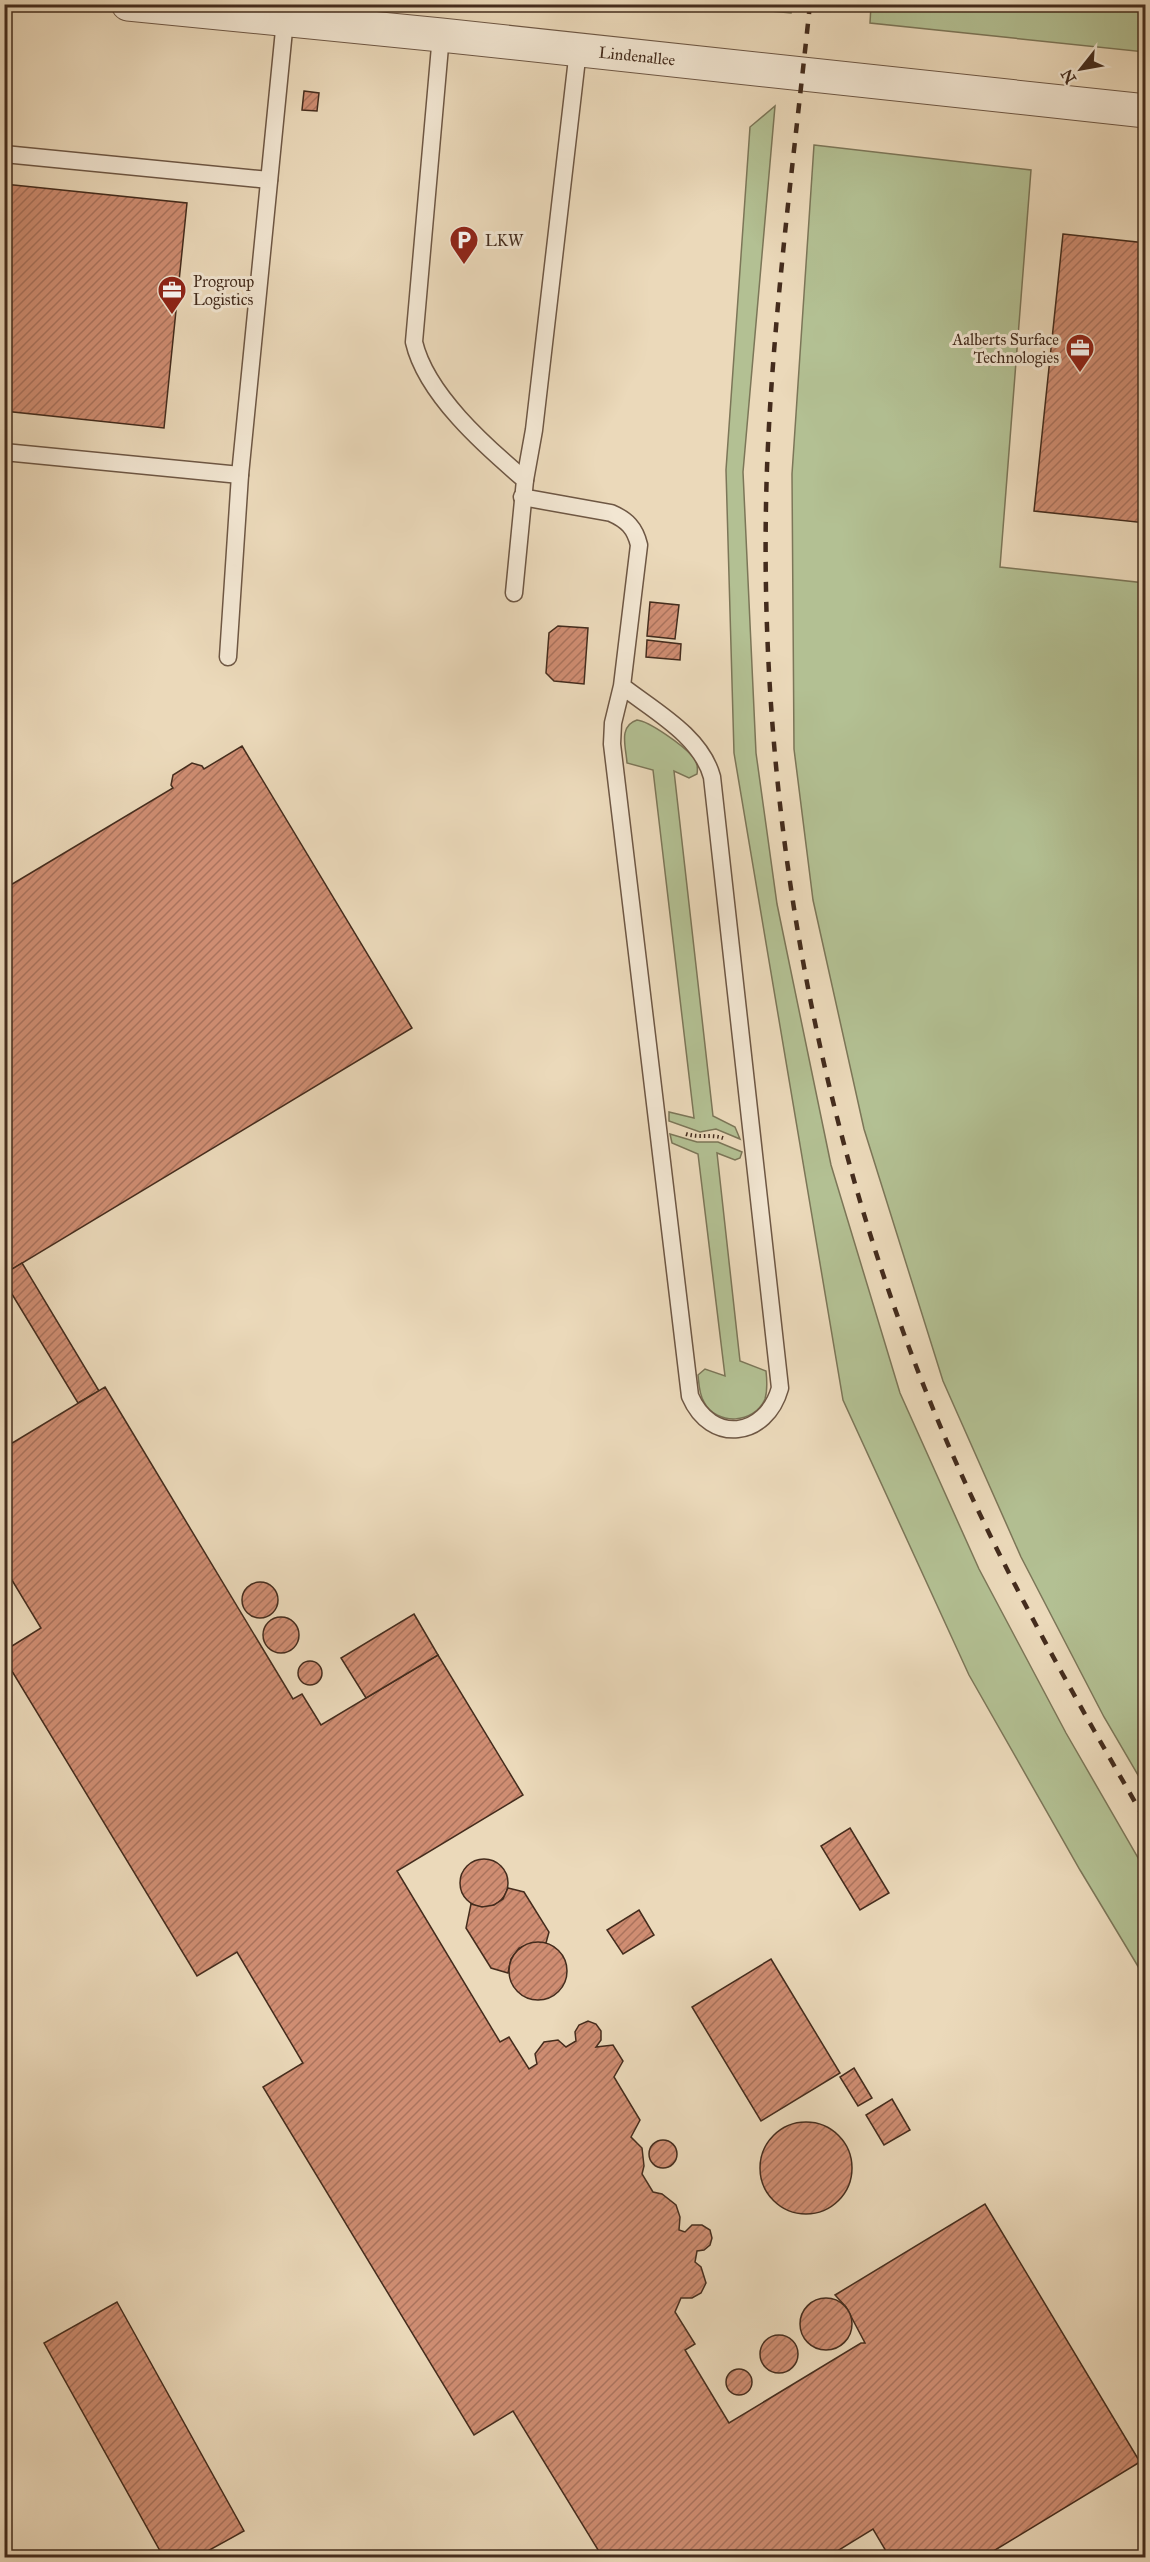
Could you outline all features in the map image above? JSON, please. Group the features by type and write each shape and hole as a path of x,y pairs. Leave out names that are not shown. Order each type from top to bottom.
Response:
{"street":[{"name":"Lindenallee","path":"128,4 441,35 1146,111"}],"lane":[{"path":"228,657 240,475 285,20"},
{"path":"441,35 414,342 418,358 429,381 486,446 525,480"},
{"path":"514,593 522,497 535,418 578,50"},
{"path":"4,154 269,180"},
{"path":"4,452 240,475"},
{"path":"522,497 611,513 622,518 636,535 638,556 622,686 613,723 612,744 657,1124 690,1396 695,1409 715,1426 742,1429 756,1424 767,1415 776,1403 780,1388 709,766 695,744 622,686"}],"path":[{"path":"657,1124 694,1136 714,1135 753,1149"}],"green space":[{"path":"792,4 791,13 708,5"},
{"path":"871,5 1145,5 1145,52 870,23"},
{"path":"775,106 743,472 756,753 777,904 831,1165 900,1393 979,1569 1066,1733 1145,1870 1145,1978 1080,1870 969,1675 843,1400 734,753 726,470 750,127"},
{"path":"814,145 1031,170 1000,567 1145,583 1145,1787 1104,1717 1021,1557 943,1381 864,1129 813,900 794,749 792,474"},
{"path":"637,720 658,729 674,740 692,756 697,765 697,774 689,778 674,771 713,1116 735,1127 740,1139 716,1129 700,1132 669,1121 669,1112 694,1118 653,770 627,763 625,732 631,723"},
{"path":"670,1134 697,1142 718,1142 742,1152 740,1158 735,1160 717,1153 740,1361 766,1371 765,1399 753,1413 744,1417 735,1419 717,1415 704,1402 700,1392 698,1375 705,1369 725,1376 698,1154 672,1143"}],"building":[{"path":"304,91 319,93 317,111 302,110"},
{"path":"4,184 187,203 164,428 4,411"},
{"path":"1063,234 1146,243 1146,523 1034,511"},
{"path":"650,602 679,605 675,639 647,636"},
{"path":"558,626 588,628 584,684 554,681 546,673 549,633"},
{"path":"647,640 681,644 680,660 646,657"},
{"path":"242,746 412,1028 4,1274 4,889 173,788 171,785 173,775 192,763 204,769"},
{"path":"22,1263 99,1391 78,1403 4,1281 4,1274"},
{"path":"105,1387 293,1699 302,1694 321,1725 438,1655 523,1795 397,1871 500,2042 509,2037 529,2069 537,2064 535,2054 544,2042 558,2040 566,2047 576,2041 575,2032 579,2025 588,2021 596,2024 601,2031 601,2040 596,2047 613,2045 623,2061 614,2077 640,2120 631,2137 642,2148 644,2166 642,2174 653,2192 662,2194 676,2205 680,2217 679,2230 685,2232 692,2225 702,2225 710,2230 712,2238 710,2245 704,2250 697,2251 695,2262 701,2267 706,2283 701,2293 692,2298 681,2298 675,2312 695,2344 685,2350 729,2423 861,2343 865,2343 846,2307 835,2295 985,2204 1140,2462 982,2558 890,2558 873,2529 826,2558 603,2558 513,2411 474,2435 263,2087 303,2063 237,1952 197,1976 4,1658 4,1651 41,1628 4,1567 4,1448"},
{"path":"260,1582 273,1587 278,1600 273,1613 260,1618 247,1613 242,1600 247,1587"},
{"path":"414,1614 438,1655 366,1698 341,1658"},
{"path":"281,1617 293,1623 299,1635 293,1647 281,1653 269,1647 263,1635 269,1623"},
{"path":"310,1661 319,1664 322,1673 319,1682 310,1685 301,1682 298,1673 301,1664"},
{"path":"850,1828 889,1893 860,1910 821,1846"},
{"path":"479,1859 489,1859 501,1866 508,1878 508,1888 501,1900 489,1907 479,1907 464,1896 460,1888 460,1878 471,1863"},
{"path":"508,1888 524,1892 549,1932 546,1943 532,1943 519,1948 511,1959 508,1973 491,1968 466,1928 471,1904 482,1907 494,1905 503,1899"},
{"path":"639,1910 654,1935 623,1954 607,1930"},
{"path":"538,1942 549,1944 559,1950 565,1960 567,1971 565,1982 559,1992 549,1998 538,2000 527,1998 517,1992 511,1982 509,1971 511,1960 517,1950 527,1944"},
{"path":"771,1959 840,2073 761,2121 692,2007"},
{"path":"854,2068 872,2098 858,2106 840,2077"},
{"path":"892,2099 910,2130 884,2145 866,2115"},
{"path":"806,2122 824,2125 839,2135 849,2150 852,2168 849,2186 839,2201 824,2211 806,2214 788,2211 773,2201 763,2186 760,2168 763,2150 773,2135 788,2125"},
{"path":"663,2140 673,2144 677,2154 673,2164 663,2168 653,2164 649,2154 653,2144"},
{"path":"826,2298 836,2300 844,2306 850,2314 852,2324 850,2334 844,2342 836,2348 826,2350 816,2348 808,2342 802,2334 800,2324 802,2314 808,2306 816,2300"},
{"path":"117,2302 244,2531 195,2558 164,2558 44,2343"},
{"path":"779,2335 792,2341 798,2354 792,2367 779,2373 766,2367 760,2354 766,2341"},
{"path":"739,2369 748,2373 752,2382 748,2391 739,2395 730,2391 726,2382 730,2373"}],"railway":[{"path":"810,4 779,294 767,468 766,585 771,703 782,820 799,937 822,1053 850,1167 885,1279 925,1389 973,1501 1000,1555 1056,1663 1146,1821"}],"place":[{"name":"LKW","path":"464,266"},
{"name":"Progroup Logistics","path":"172,316"},
{"name":"Aalberts Surface Technologies","path":"1080,374"}]}
